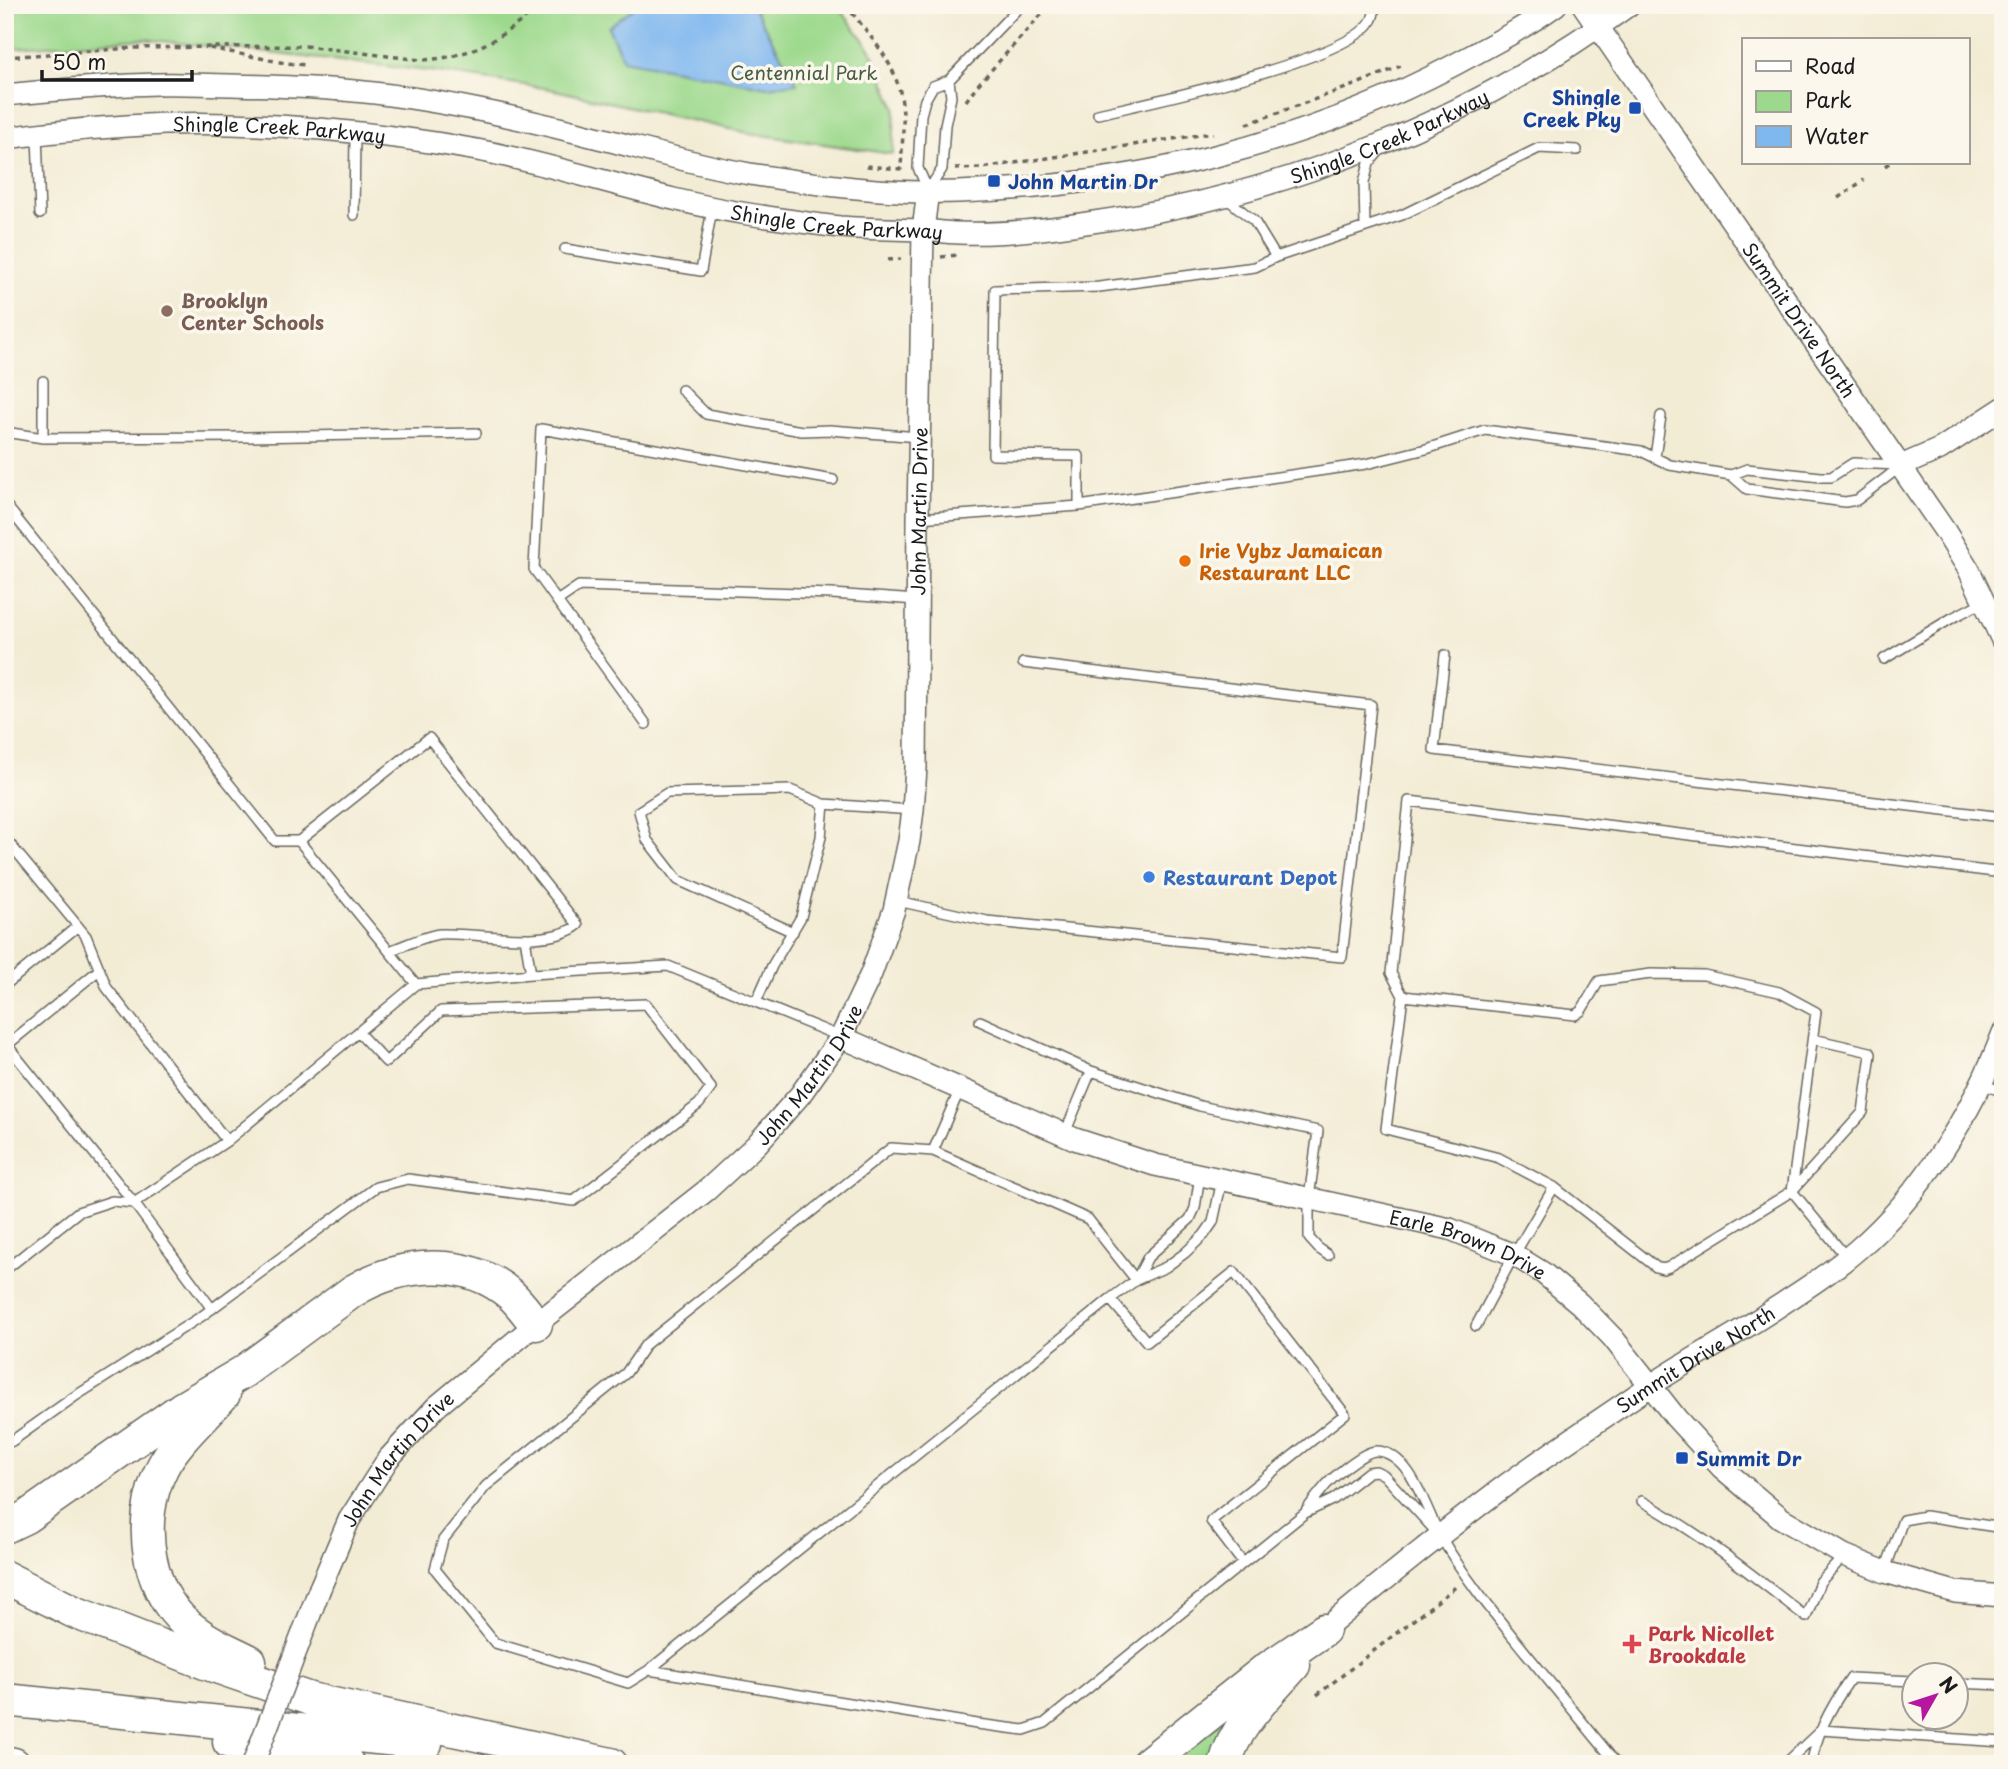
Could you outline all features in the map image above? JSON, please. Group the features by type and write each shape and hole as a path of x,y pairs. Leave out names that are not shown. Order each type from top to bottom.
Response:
{"highway":[{"path":"5,1527 26,1517 183,1408 243,1372 371,1280 417,1267 436,1266 473,1274 494,1283 512,1296 536,1324"},
{"path":"243,1372 178,1443 162,1468 149,1510 147,1532 150,1554 161,1591 182,1620 218,1646 362,1711"},
{"path":"5,1577 74,1612 205,1663 310,1699 611,1764"},
{"path":"1147,1764 1265,1670 1324,1630"},
{"path":"1225,1764 1236,1737 1247,1720 1324,1630"},
{"path":"5,1701 348,1764"},
{"path":"5,1701 425,1743 601,1764"},
{"path":"5,1762 14,1764"}],"street":[{"name":"Shingle Creek Parkway","path":"5,95 159,84 299,87 389,95 482,110 658,154 748,173 897,191 954,192 1025,188 1114,178 1204,160 1293,134 1376,103 1419,83 1498,42 1556,5"},
{"name":"Summit Drive North","path":"1583,5 1945,531 1969,569 2003,642"},
{"name":"Shingle Creek Parkway","path":"5,138 168,124 272,126 480,151 653,195 746,214 841,227 960,233 1046,229 1141,215 1224,196 1305,173 1388,141 1506,85 1629,5"},
{"name":"John Martin Drive","path":"253,1764 349,1520 388,1460 436,1407 706,1190 756,1145 800,1095 841,1037 870,974 894,910 913,810 916,768 923,230 928,191"},
{"path":"1901,466 1940,449 2003,408"},
{"name":"Summit Drive North","path":"1324,1630 1507,1485 1650,1385 1761,1318 1859,1248 1901,1205 1939,1158 1981,1083 2003,1033"},
{"name":"Earle Brown Drive","path":"841,1037 1064,1135 1155,1165 1450,1229 1514,1255 1543,1273 1580,1304 1613,1338 1721,1467 1781,1518 1844,1555 1885,1572 1955,1592 2003,1596"}],"lane":[{"path":"928,191 918,168 921,115 925,100 933,86 949,80 1021,5"},
{"path":"1098,114 1213,87 1326,51 1352,38 1371,22 1376,5"},
{"path":"928,191 942,169 945,125 951,97 949,80"},
{"path":"37,134 40,214"},
{"path":"355,134 355,215"},
{"path":"1365,228 1364,183 1369,163 1388,141"},
{"path":"1079,506 1079,456 993,455 995,290 1111,285 1255,267 1276,257 1402,215 1539,148 1577,150"},
{"path":"1224,196 1254,221 1276,257"},
{"path":"565,249 701,271 712,207"},
{"path":"43,381 43,438"},
{"path":"682,390 706,414 802,430 919,437"},
{"path":"1655,457 1661,416"},
{"path":"646,724 534,569 541,429 833,480"},
{"path":"918,518 1079,506 1366,464 1485,430 1641,451 1670,465 1731,475 1747,469 1831,477 1853,463 1901,466"},
{"path":"5,432 43,438 476,433"},
{"path":"1731,475 1747,489 1844,502 1857,500 1901,466"},
{"path":"5,505 275,841 299,841 429,738 578,925 567,933 525,938 438,934 389,951"},
{"path":"557,601 579,586 918,600"},
{"path":"1884,659 1985,601"},
{"path":"1445,655 1434,750 2003,817"},
{"path":"896,901 987,921 1342,957 1371,705 1023,663"},
{"path":"793,932 678,880 647,840 639,811 667,793 790,790 824,804 913,810"},
{"path":"1813,1040 1871,1052 1864,1109 1792,1191 1662,1269 1656,1268 1554,1187 1499,1158 1386,1129 1403,996 1391,973 1409,801 2003,873"},
{"path":"756,1002 772,966 801,917 821,837 824,804"},
{"path":"5,838 86,936 107,988 227,1141"},
{"path":"299,841 416,984"},
{"path":"5,985 78,926"},
{"path":"525,938 531,974"},
{"path":"5,1270 78,1212 112,1201 134,1203 227,1141 416,984 668,966 841,1037"},
{"path":"99,970 7,1045 134,1203 212,1309"},
{"path":"1403,996 1574,1015 1581,1011 1599,981 1650,974 1704,975 1779,992 1815,1011 1817,1014 1792,1191 1847,1258"},
{"path":"5,1444 212,1309 376,1187 408,1179 575,1201 698,1104 711,1088 646,1003 442,1011 386,1062 358,1032"},
{"path":"980,1021 1091,1071 1200,1106 1318,1131 1309,1198 1310,1238 1328,1255"},
{"path":"1064,1135 1091,1071"},
{"path":"1981,1083 2003,1092"},
{"path":"933,1151 960,1089"},
{"path":"1136,1280 1088,1219 933,1151 891,1148 646,1344 626,1373 486,1486 443,1540 435,1569 495,1643 628,1683 649,1670 1110,1299 1136,1280 1166,1266 1185,1253 1213,1222 1222,1179"},
{"path":"1136,1280 1148,1257 1190,1219 1195,1208 1200,1174"},
{"path":"1476,1326 1554,1187"},
{"path":"1110,1299 1147,1342 1234,1272 1345,1414 1211,1521 1244,1563"},
{"path":"1305,1513 1323,1488 1363,1455 1375,1451 1387,1453 1401,1462 1411,1475 1440,1536 1467,1578 1617,1764"},
{"path":"649,1670 1024,1730 1045,1723 1305,1513 1334,1499 1368,1472 1376,1471 1384,1475 1440,1536"},
{"path":"1642,1501 1723,1551 1806,1617 1820,1582 1844,1555"},
{"path":"1885,1572 1903,1520 1925,1517 2003,1528"},
{"path":"1812,1764 1821,1730 1851,1678 1899,1680"},
{"path":"1969,1684 2003,1685"},
{"path":"1785,1764 1821,1730 2003,1742"}],"path":[{"path":"5,57 132,48 304,46 421,60 438,59 468,53 492,42 542,5"},
{"path":"846,5 875,42 898,82 903,110 901,169"},
{"path":"963,109 975,88 1050,5"},
{"path":"1240,127 1357,85 1406,64"},
{"path":"956,160 956,169 982,168 1213,133"},
{"path":"1838,198 1864,180"},
{"path":"1317,1695 1467,1578"}],"green space":[{"name":"Centennial Park","path":"5,5 837,5 871,50 895,107 893,154 748,133 550,89 438,72 143,39 5,49"},
{"path":"1225,1719 1211,1764 1159,1764"}],"water":[{"path":"637,5 752,5 797,83 767,87 623,60 608,27"}],"place":[{"name":"Shingle Creek Pky","path":"1635,108"},
{"name":"John Martin Dr","path":"994,181"},
{"name":"Brooklyn Center Schools","path":"167,311"},
{"name":"Irie Vybz Jamaican Restaurant LLC","path":"1185,561"},
{"name":"Restaurant Depot","path":"1149,877"},
{"name":"Summit Dr","path":"1682,1458"},
{"name":"Park Nicollet Brookdale","path":"1632,1644"}]}
